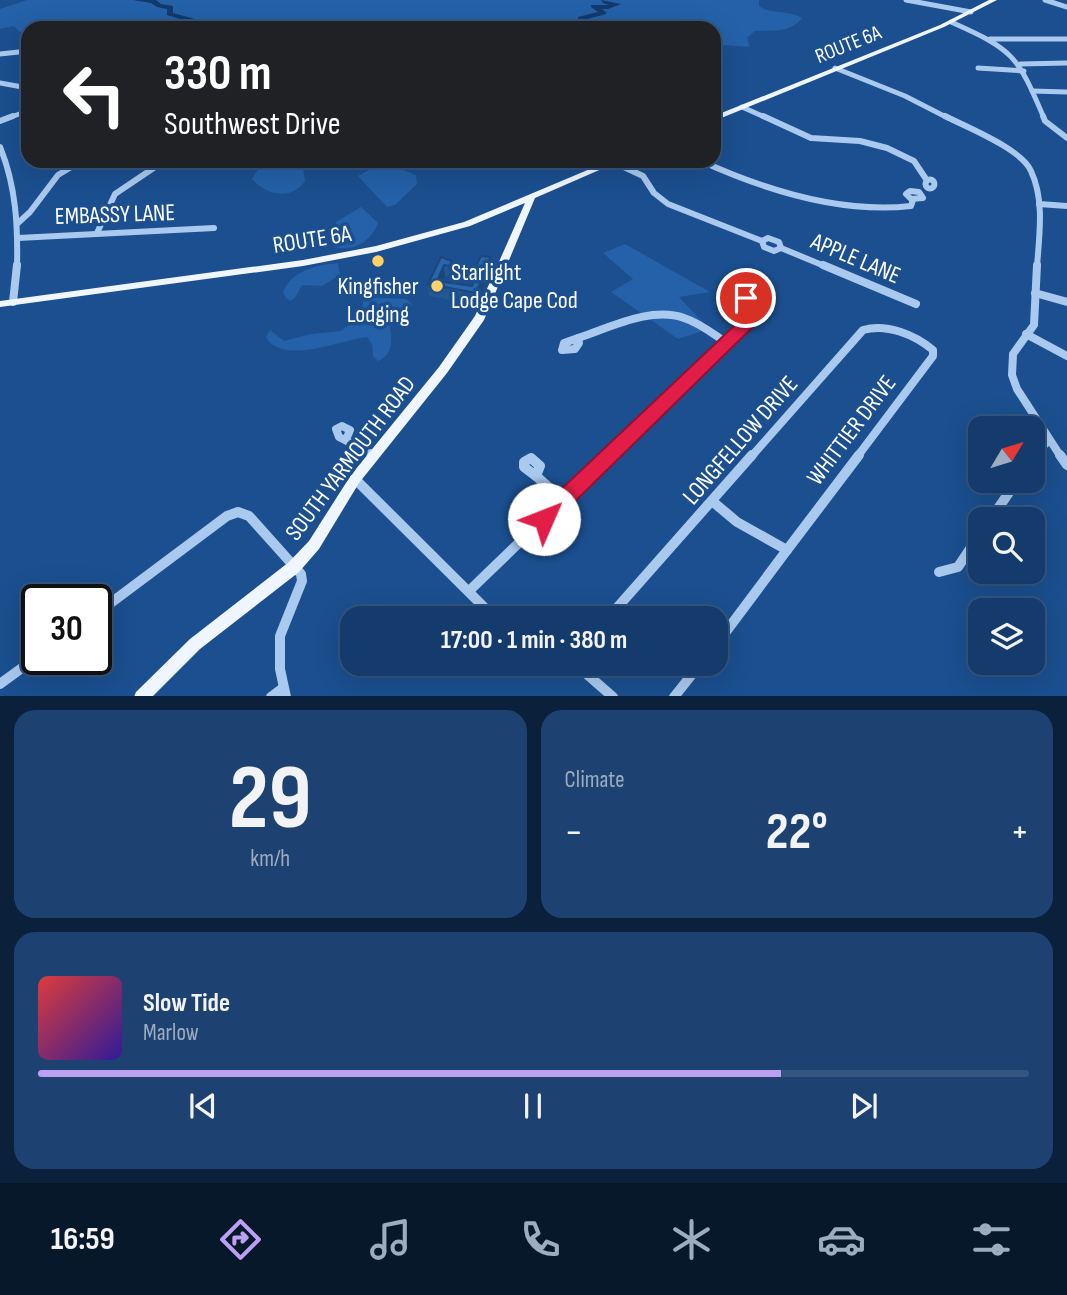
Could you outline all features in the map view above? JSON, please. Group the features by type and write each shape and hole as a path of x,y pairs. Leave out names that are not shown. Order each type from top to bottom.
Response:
{"main road":[{"name":"ROUTE 6A","path":"721,116 951,22 994,0"},
{"name":"ROUTE 6A","path":"0,304 350,255 451,230 601,168"},
{"name":"SOUTH YARMOUTH ROAD","path":"141,696 216,626 294,567 325,529 355,479 443,370 486,306 532,197"}],"street":[{"path":"906,0 971,12"},
{"path":"1045,0 1067,7"},
{"path":"951,22 989,39 1020,64 1045,121 1063,132 1067,138"},
{"path":"989,39 1067,40"},
{"path":"0,54 21,51"},
{"path":"1020,64 1067,63"},
{"path":"835,68 905,96 1007,149 1031,169 1041,211 1035,322 1013,354 1012,375 1017,389 1067,465"},
{"path":"978,68 1024,71"},
{"path":"0,83 21,87"},
{"path":"1032,91 1067,92"},
{"path":"742,107 811,138 860,141 887,149 917,164 926,178"},
{"path":"0,121 21,114"},
{"path":"0,147 10,171 18,223 13,302"},
{"path":"18,223 30,212 58,175 70,168"},
{"path":"97,233 115,194 154,168"},
{"name":"APPLE LANE","path":"627,168 643,176 654,193 668,204 762,242 774,239 779,242 781,248 916,304"},
{"path":"718,168 756,184 823,200 891,208 911,205 913,200"},
{"path":"1039,204 1067,206"},
{"name":"EMBASSY LANE","path":"18,238 214,228"},
{"path":"1035,293 1067,302"},
{"path":"469,591 758,312"},
{"path":"578,338 639,320 674,315 687,318 727,343"},
{"name":"LONGFELLOW DRIVE","path":"619,606 863,330 873,327 918,338"},
{"path":"1026,334 1067,356"},
{"name":"WHITTIER DRIVE","path":"728,629 933,356 932,348 918,338"},
{"path":"345,440 374,455"},
{"path":"1045,444 1049,440"},
{"path":"536,475 563,500"},
{"path":"355,479 483,606"},
{"path":"712,502 737,522 787,550"},
{"path":"112,602 234,513 249,516 300,574 302,582 280,636 278,651 285,692 271,696"},
{"path":"939,572 958,567 968,552"},
{"path":"0,684 21,669"},
{"path":"589,676 613,696"},
{"path":"674,696 690,676"}],"shaded area":[{"path":"27,0 759,0 759,6 764,9 802,18 786,29 755,31 747,38 750,47 724,45 721,52 721,21 21,21 20,32 14,26 0,29 0,9"},
{"path":"259,168 303,168 305,181 293,191 278,194 264,189 252,179"},
{"path":"373,168 390,168 416,175 417,184 395,205 387,207 358,176"},
{"path":"361,207 378,223 371,235 355,246 334,247 336,222"},
{"path":"625,244 710,292 679,297 709,329 678,339 611,292 633,279 603,253"},
{"path":"338,263 340,275 322,286 302,285 295,298 290,301 286,298 283,292 292,278 314,267"},
{"path":"364,297 406,299 412,304 407,314 390,327 391,342 383,359 378,361 373,356 372,344 367,337 298,351 285,350 266,337 270,330 284,341 311,334 341,331 361,316"}],"building":[{"path":"481,256 490,257 476,293 428,284 441,257 452,261 449,266 444,265 437,281 472,286 479,269 475,268"}],"waterway":[{"path":"136,0 153,1 159,6 171,7 169,14 192,21"},
{"path":"586,21 581,19 604,13 593,6 608,7 618,4 604,0"}],"place":[{"name":"Kingfisher Lodging","path":"378,261"},
{"name":"Starlight Lodge Cape Cod","path":"437,286"}],"route":[{"path":"544,519 758,312 763,302 761,295 752,292 747,294 746,298"}]}
